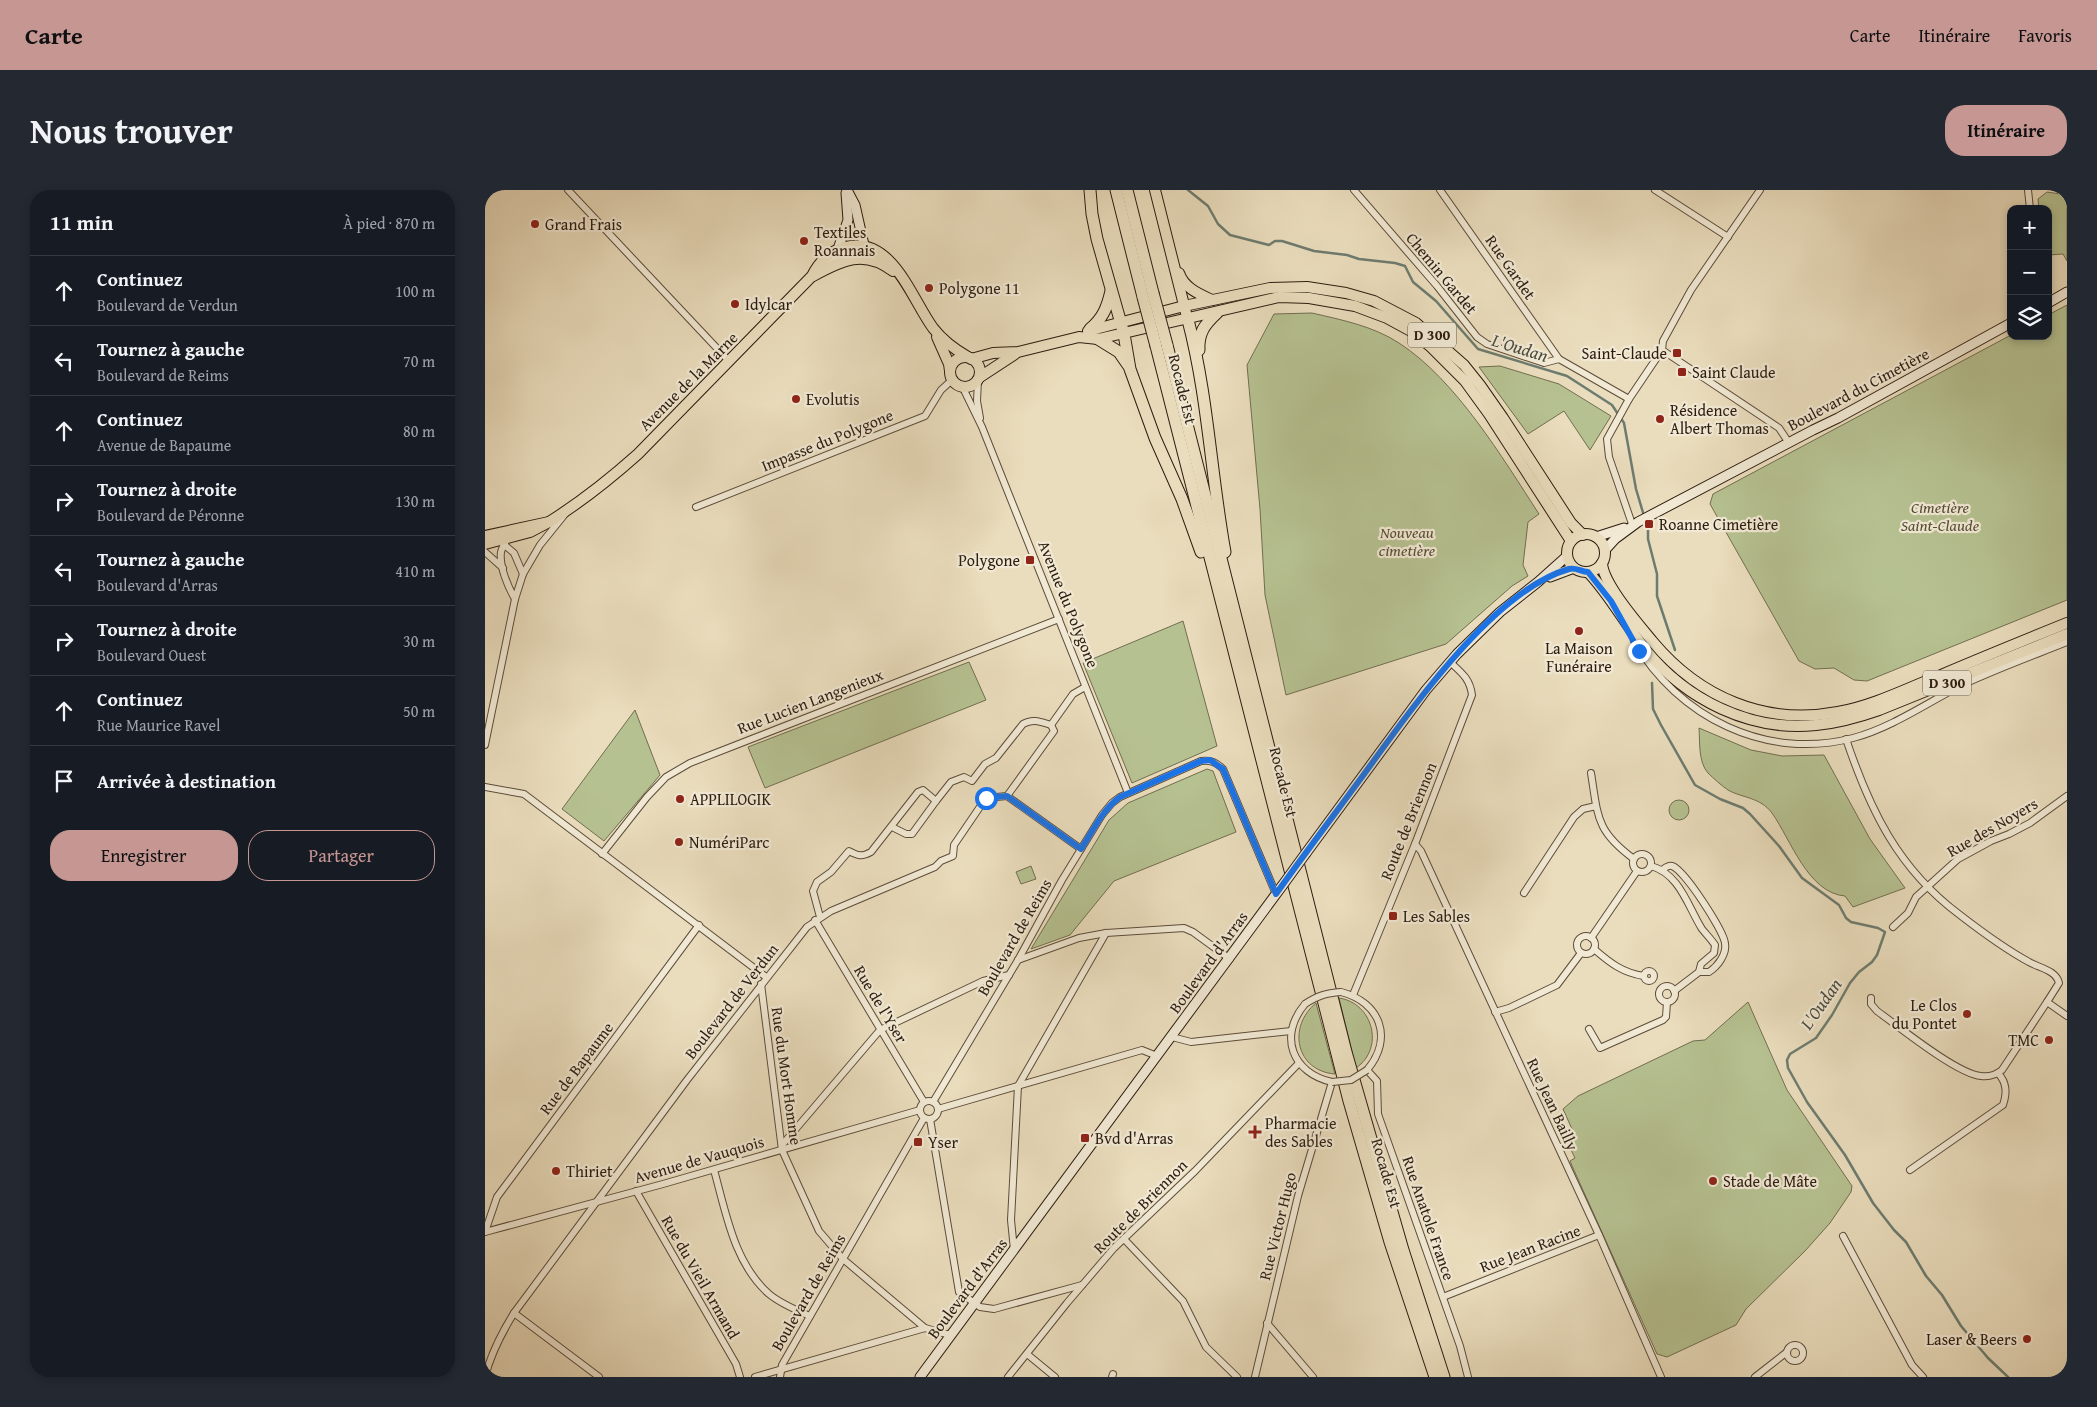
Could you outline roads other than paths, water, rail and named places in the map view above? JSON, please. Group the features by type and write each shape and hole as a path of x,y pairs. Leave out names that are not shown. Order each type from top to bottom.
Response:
{"highway":[{"path":"1090,190 1097,239 1122,328 1131,369 1155,438 1182,499 1202,556 1212,570"},
{"name":"Rocade Est","path":"1116,190 1148,295 1229,595 1346,1052 1403,1250 1445,1377"},
{"name":"Rocade Est","path":"1127,190 1148,295"},
{"path":"1090,329 1103,316 1107,308 1111,289"},
{"path":"1199,366 1200,334 1217,312"},
{"path":"1188,320 1199,366 1217,510 1231,584 1229,595"},
{"path":"1097,339 1119,352 1131,369"},
{"name":"Rocade Est","path":"1161,345 1212,570 1349,1101 1390,1242 1435,1377"}],"main road":[{"name":"Avenue de la Marne","path":"485,544 530,532 549,522 569,510 617,472 729,361 812,276 817,267 837,249 848,220 847,190"},
{"path":"847,190 855,205 864,245"},
{"path":"1155,190 1188,320"},
{"path":"1164,225 1181,278 1190,288 1212,300"},
{"path":"812,276 834,259 856,252 864,245"},
{"path":"837,249 864,245 888,259 898,270 932,327 946,356 951,375 963,388 970,387 979,378 1018,352"},
{"path":"812,276 835,264 850,259 870,258 884,264 904,282"},
{"name":"D 300","path":"1122,328 1184,306 1255,290 1284,287 1307,287 1359,296 1381,304 1416,323 1450,350 1481,385 1571,524 1583,535"},
{"path":"2052,301 2067,292"},
{"name":"D 300","path":"1122,328 1188,320 1279,297 1309,298 1355,306 1387,318 1411,331 1449,363 1465,381 1489,414 1571,541"},
{"name":"Boulevard du Cimetière","path":"1596,537 1648,517 1908,381 2007,325"},
{"path":"932,327 951,347 969,358 979,367 979,378"},
{"path":"951,375 955,361 993,353 1018,352 1079,337 1097,339 1122,328"},
{"path":"1079,337 1090,329 1122,328"},
{"name":"Boulevard du Cimetière","path":"1605,550 1635,523"},
{"path":"1583,535 1596,537 1605,550 1602,564 1595,570 1588,572 1574,568 1567,556 1571,541 1583,535"},
{"name":"Avenue de la Marne","path":"485,537 505,539"},
{"name":"Boulevard d'Arras","path":"919,1377 1172,1037 1426,690 1450,662 1499,612 1539,582 1567,556"},
{"name":"D 300","path":"1602,564 1606,579 1645,650 1665,671 1688,690 1721,709 1744,718 1780,725 1814,726 1853,719 2067,634"},
{"name":"Boulevard d'Arras","path":"1539,582 1574,568"},
{"name":"D 300","path":"1588,572 1617,601 1670,662 1697,684 1717,696 1738,705 1791,715 1818,716 1858,707 2067,623"}],"street":[{"path":"568,190 729,361"},
{"name":"Chemin Gardet","path":"1354,190 1437,286 1477,337 1487,344 1544,363 1559,359"},
{"name":"Rue Gardet","path":"1440,190 1559,359"},
{"path":"1655,190 1728,237"},
{"path":"1635,523 1609,457 1607,439 1624,407 1662,350 1663,341 1691,290 1759,190"},
{"path":"2028,190 2030,205"},
{"path":"1662,350 1779,428 1789,442"},
{"path":"1559,359 1629,399"},
{"name":"Impasse du Polygone","path":"696,507 925,416 951,375"},
{"name":"Avenue du Polygone","path":"979,378 977,401 982,427"},
{"name":"Avenue du Polygone","path":"963,388 982,427 1128,793"},
{"path":"485,745 515,599 523,574 540,545 569,510"},
{"path":"485,537 505,539"},
{"path":"505,539 514,553 523,574"},
{"path":"505,539 501,550 503,569 515,599"},
{"path":"485,552 503,569"},
{"path":"1617,601 1639,651 1654,672 1688,703 1713,720 1735,731 1767,740 1824,744 1875,730 1963,685 2067,642"},
{"name":"Rue Lucien Langenieux","path":"602,854 654,790 667,777 690,763 1059,619"},
{"name":"Route de Briennon","path":"1353,995 1415,844 1472,695 1471,686 1466,676 1450,662"},
{"path":"1051,725 1073,694 1085,687"},
{"path":"936,801 923,790 918,792 892,827 906,834 912,834 951,782 964,777 972,780 985,764 996,758 1023,724 1029,720 1036,720 1051,725 1054,731 1007,796 1081,849"},
{"path":"1846,739 1860,781 1878,821 1903,858 1928,887 1959,915 2030,963 2055,974 2059,982 1998,1074 1982,1077 1956,1066 1920,1044 1877,1010 1871,1004 1871,998"},
{"name":"Boulevard de Reims","path":"933,1102 1102,815 1112,803 1128,793 1201,761 1210,760 1223,769 1276,894"},
{"path":"1591,774 1601,825 1610,839 1634,859"},
{"path":"485,787 524,794 766,977"},
{"name":"Boulevard de Verdun","path":"485,1377 489,1361 500,1335 514,1313 766,977 807,927 817,919 935,867 941,861 953,856 954,845 986,798 1007,796"},
{"name":"Rue des Noyers","path":"1893,927 1908,913 1916,897 1958,859 2030,823 2067,796"},
{"path":"1524,894 1574,816 1583,809 1596,806"},
{"name":"Rue de l'Yser","path":"892,827 871,852 864,856 858,856 849,851 831,872 817,882 813,891 817,919 880,1030 924,1102"},
{"name":"Rue Jean Bailly","path":"1415,844 1421,851 1599,1235 1661,1377"},
{"path":"1639,855 1645,855 1650,859 1651,866 1647,871 1637,871 1633,866 1634,859 1639,855"},
{"path":"1651,866 1662,870 1678,887 1690,903 1702,929 1715,944 1714,953 1701,964 1699,972"},
{"path":"1662,870 1672,866 1690,883 1721,931 1725,943 1725,952 1709,972 1699,972 1674,991 1673,999 1667,1002"},
{"path":"1591,938 1637,871"},
{"name":"Rue de Bapaume","path":"485,1232 497,1197 699,925"},
{"path":"1018,960 1079,938 1106,933 1184,928 1193,932 1230,958"},
{"path":"1014,1250 1011,1220 1018,1086 1106,933"},
{"path":"1594,949 1588,954 1581,953 1577,947 1579,940 1585,937 1591,938 1594,942 1594,949 1614,966 1625,972 1644,976 1647,980 1653,979 1662,988"},
{"path":"1495,1012 1509,1008 1557,985 1581,953"},
{"path":"782,1148 880,1030 983,981 1009,975"},
{"name":"Rue du Mort Homme","path":"761,984 782,1148 819,1231 843,1259 925,1328"},
{"path":"1662,988 1669,987 1674,991"},
{"path":"1662,988 1660,998 1667,1002"},
{"path":"1341,992 1353,995 1375,1013 1381,1032 1379,1052 1367,1070 1351,1080 1332,1082 1313,1076 1299,1063 1294,1053 1291,1031 1294,1021 1305,1004 1322,995 1341,992"},
{"path":"1589,1029 1600,1048 1663,1020 1666,1017 1667,1002"},
{"path":"2047,1002 2067,1016"},
{"path":"1172,1037 1191,1042 1291,1031"},
{"path":"938,1109 1142,1050 1157,1056"},
{"name":"Route de Briennon","path":"1008,1377 1083,1285 1124,1239 1195,1170 1299,1063"},
{"name":"Rue Anatole France","path":"1367,1070 1377,1081 1379,1095 1378,1114 1460,1346 1468,1377"},
{"path":"1910,1170 2003,1105 2007,1090 2004,1079 1998,1074"},
{"name":"Rue Victor Hugo","path":"1255,1377 1298,1196 1332,1082"},
{"path":"938,1109 933,1102 924,1102 920,1110 927,1118 959,1292 981,1307 994,1309 1083,1285"},
{"path":"927,1118 935,1117 938,1109"},
{"name":"Avenue de Vauquois","path":"485,1232 714,1170 782,1148 920,1110"},
{"name":"Boulevard de Reims","path":"781,1373 782,1365 809,1316 927,1118"},
{"path":"714,1170 734,1241 751,1274 770,1294 809,1316"},
{"name":"Rue du Vieil Armand","path":"636,1191 736,1364 740,1377"},
{"name":"Rue Jean Racine","path":"1443,1297 1599,1235"},
{"path":"1843,1236 1912,1365 1923,1377"},
{"path":"1124,1239 1183,1301 1206,1347 1237,1377"},
{"path":"514,1313 599,1377"},
{"path":"1267,1323 1313,1377"},
{"path":"755,1377 781,1373 925,1328 950,1335"},
{"path":"1755,1377 1787,1352"},
{"path":"1027,1354 1055,1377"}],"waterway":[{"name":"L'Oudan","path":"1188,190 1208,206 1218,224 1230,235 1269,245 1275,241 1282,241 1314,251 1405,266 1413,282 1436,301 1478,349 1567,376 1612,405 1624,423 1636,489 1644,516"},
{"name":"L'Oudan","path":"1645,521 1657,574 1657,596 1675,650"},
{"name":"L'Oudan","path":"1652,683 1653,709 1695,785 1720,799 1743,808 1750,814 1779,846 1802,878 1839,905 1846,918 1851,922 1878,928 1885,932 1877,955 1850,983 1832,1015 1816,1038 1790,1054 1787,1060 1788,1068 1807,1102 1845,1155 1873,1203 1906,1242 1926,1276 1942,1295 1961,1326 1988,1358 2008,1377"}],"place":[{"name":"Grand Frais","path":"535,224"},
{"name":"Textiles Roannais","path":"804,241"},
{"name":"Polygone 11","path":"929,288"},
{"name":"Idylcar","path":"735,304"},
{"name":"Saint-Claude","path":"1677,353"},
{"name":"Saint Claude","path":"1682,372"},
{"name":"Evolutis","path":"796,399"},
{"name":"Résidence Albert Thomas","path":"1660,419"},
{"name":"Roanne Cimetière","path":"1649,524"},
{"name":"Polygone","path":"1030,560"},
{"name":"La Maison Funéraire","path":"1579,631"},
{"name":"APPLILOGIK","path":"680,799"},
{"name":"NumériParc","path":"679,842"},
{"name":"Les Sables","path":"1393,916"},
{"name":"Le Clos du Pontet","path":"1967,1014"},
{"name":"TMC","path":"2049,1040"},
{"name":"Pharmacie des Sables","path":"1255,1132"},
{"name":"Bvd d'Arras","path":"1085,1138"},
{"name":"Yser","path":"918,1142"},
{"name":"Thiriet","path":"556,1171"},
{"name":"Stade de Mâte","path":"1713,1181"},
{"name":"Laser & Beers","path":"2027,1339"}],"park label":[{"name":"Cimetière Saint-Claude","path":"1940,516"},
{"name":"Nouveau cimetière","path":"1407,541"}]}
